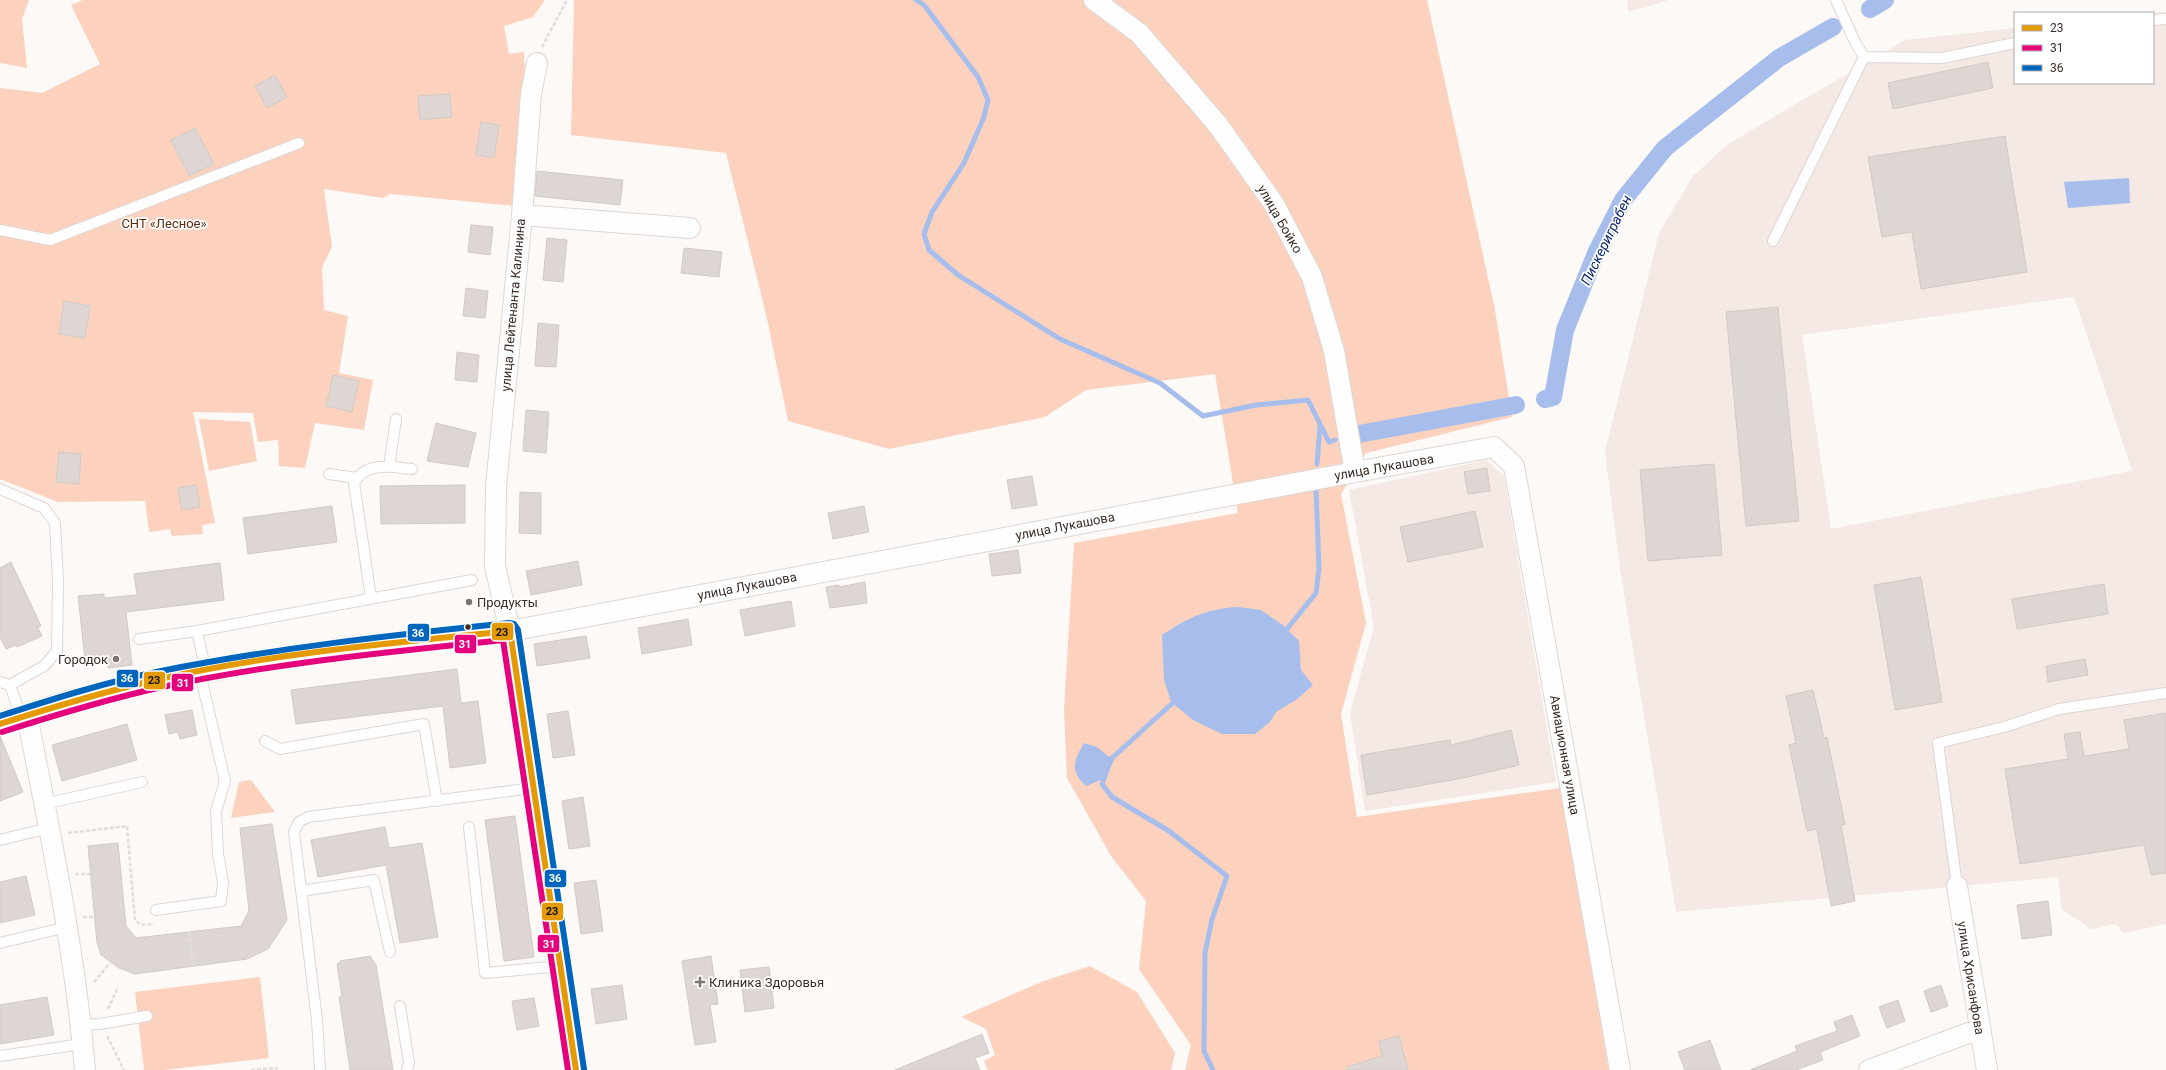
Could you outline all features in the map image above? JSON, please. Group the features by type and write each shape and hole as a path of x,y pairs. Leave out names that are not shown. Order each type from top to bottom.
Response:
{"main road":[{"name":"улица Лукашова","path":"0,724 68,702 161,679 262,661 359,647 510,631"},
{"name":"улица Лейтенанта Калинина","path":"510,631 576,1070"}],"street":[{"name":"улица Бойко","path":"1094,0 1139,33 1218,125 1274,204 1312,277 1334,351 1355,472"},
{"name":"улица Лейтенанта Калинина","path":"510,631 495,566 496,487 522,215 531,94 537,63"},
{"path":"522,215 690,228"},
{"name":"улица Лукашова","path":"510,631 1494,447"},
{"name":"Авиационная улица","path":"1494,447 1514,466 1620,1070"},
{"path":"24,716 44,804 55,831 73,922 85,1070"},
{"name":"улица Хрисанфова","path":"1957,886 1978,1029 1987,1070"},
{"path":"1869,1070 1978,1029"}],"lane":[{"path":"1836,0 1864,57"},
{"path":"2154,20 2166,19"},
{"path":"1864,57 1942,58 2014,43"},
{"path":"1773,241 1864,57"},
{"path":"0,230 50,240 299,143"},
{"path":"389,467 396,419"},
{"path":"371,598 353,487 357,478 366,470 378,467 389,467 412,470"},
{"path":"329,474 357,478"},
{"path":"0,489 44,508 55,523 58,581 57,651 44,666 10,685 0,682"},
{"path":"139,639 197,630 472,580"},
{"path":"156,910 221,901 223,882 218,854 216,811 225,780 203,672 197,630"},
{"path":"10,685 24,716"},
{"path":"1957,886 1938,743 2004,727 2059,709 2166,693"},
{"path":"265,742 280,749 424,724 437,801"},
{"path":"44,804 142,782"},
{"path":"320,1070 317,1020 294,832 299,822 308,817 533,788"},
{"path":"470,827 485,973 560,966"},
{"path":"0,840 55,831"},
{"path":"302,891 374,880 390,952"},
{"path":"0,943 73,922"},
{"path":"400,1006 409,1063 407,1070"},
{"path":"0,1056 82,1034 100,1024 147,1016"}],"path":[{"path":"537,63 544,40 567,0"},
{"path":"55,831 127,826 135,920 141,925 156,923"},
{"path":"70,874 90,874"},
{"path":"73,922 94,917"},
{"path":"189,932 193,966"},
{"path":"92,985 110,963"},
{"path":"251,1070 276,1068 278,1070"}],"shaded area":[{"path":"1627,0 1669,0 1628,12"},
{"path":"2166,12 2166,924 2123,933 2116,924 2092,929 2062,910 2058,877 1676,912 1620,569 1605,452 1659,233 1693,176 1728,144 1905,40 2014,28 2014,84 2154,84 2154,13","holes":["2074,297 2132,471 1831,529 1802,335"]},
{"path":"1487,460 1504,476 1556,782 1365,811 1350,713 1374,627 1349,490"}],"green space":[{"path":"0,0 29,0 22,19 27,68 0,63"},
{"name":"СНТ «Лесное»","path":"83,0 545,0 533,17 504,26 509,54 524,52 530,159 526,207 390,194 383,198 324,189 332,247 322,267 324,310 348,316 339,373 373,380 364,430 315,423 305,468 279,466 278,440 258,442 253,413 193,412 215,523 202,525 203,534 172,536 170,529 149,532 145,501 58,502 0,479 0,88 42,93 100,64 71,5"},
{"path":"574,0 1427,0 1495,310 1512,417 1366,453 1341,494 1366,623 1341,714 1357,817 1560,788 1609,1070 1185,1070 1191,1045 1139,969 1146,901 1111,856 1067,778 1064,709 1074,543 1238,513 1215,374 1086,390 1045,417 889,449 788,421 766,314 726,153 571,135"},
{"path":"199,419 250,422 257,461 209,471"},
{"path":"251,780 275,812 231,818 239,782"},
{"path":"1090,966 1137,992 1175,1053 1171,1070 988,1070 984,1061 995,1055 986,1029 961,1017 1041,982"},
{"path":"260,977 269,1058 164,1070 144,1070 135,992"}],"water":[{"path":"2129,178 2130,203 2068,208 2064,182"},
{"path":"1239,607 1261,610 1283,625 1299,641 1301,670 1313,685 1296,700 1276,712 1270,722 1255,734 1222,734 1193,720 1171,702 1164,680 1162,635 1189,619 1199,615 1218,609"},
{"path":"1084,743 1097,747 1114,761 1103,779 1086,786 1075,770 1076,760"}],"building":[{"path":"1988,62 1993,88 1893,109 1888,83"},
{"path":"275,75 287,97 267,108 255,86"},
{"path":"450,94 452,117 420,120 418,96"},
{"path":"481,122 499,125 494,158 476,155"},
{"path":"195,128 214,164 189,176 171,140"},
{"path":"2005,136 2027,272 1921,289 1912,232 1882,237 1868,157"},
{"path":"537,171 623,180 620,205 535,196"},
{"path":"471,225 493,227 490,255 468,252"},
{"path":"547,238 567,240 563,282 543,280"},
{"path":"684,248 722,252 719,277 681,273"},
{"path":"466,288 488,291 485,318 463,316"},
{"path":"64,301 90,306 85,338 59,334"},
{"path":"1778,307 1799,521 1746,526 1726,312"},
{"path":"538,323 559,325 556,367 535,366"},
{"path":"457,352 479,355 477,382 455,380"},
{"path":"333,375 359,381 352,412 326,406"},
{"path":"526,410 549,412 546,453 523,451"},
{"path":"436,423 476,433 468,467 427,461"},
{"path":"59,452 81,454 79,484 56,482"},
{"path":"1714,464 1722,555 1648,561 1640,470"},
{"path":"1487,468 1490,491 1468,494 1464,472"},
{"path":"1032,476 1037,505 1012,509 1007,480"},
{"path":"196,485 200,507 182,510 178,488"},
{"path":"465,485 465,523 381,524 380,486"},
{"path":"520,492 541,493 541,534 519,533"},
{"path":"332,506 337,542 248,554 243,518"},
{"path":"864,506 869,532 833,539 828,513"},
{"path":"1475,511 1483,547 1408,562 1400,527"},
{"path":"1018,550 1021,573 992,576 989,554"},
{"path":"578,561 582,585 531,595 526,571"},
{"path":"11,562 41,626 38,628 42,636 17,647 16,645 6,649 0,637 0,568"},
{"path":"220,563 224,600 126,612 132,665 108,668 107,656 85,659 78,596 104,594 104,598 137,595 134,574"},
{"path":"1921,577 1942,702 1895,710 1874,585"},
{"path":"865,582 867,603 830,608 826,587 839,585 839,587"},
{"path":"2104,584 2108,614 2017,629 2012,599"},
{"path":"791,601 795,626 745,636 740,610"},
{"path":"688,619 692,645 642,654 638,628"},
{"path":"586,636 590,658 537,666 534,644"},
{"path":"2085,659 2088,675 2048,682 2046,666"},
{"path":"457,669 461,703 478,701 486,763 450,768 443,706 296,724 291,690"},
{"path":"1813,690 1824,738 1827,737 1845,824 1841,825 1855,901 1831,906 1817,829 1807,831 1789,745 1796,743 1786,696"},
{"path":"192,710 197,735 180,739 178,732 169,734 165,715"},
{"path":"568,711 575,755 553,758 547,714"},
{"path":"2166,713 2166,873 2151,875 2144,845 2020,864 2005,769 2068,759 2064,734 2080,732 2084,756 2129,749 2124,720"},
{"path":"127,724 137,760 62,781 52,745"},
{"path":"1511,730 1519,765 1463,778 1367,795 1361,755 1450,740 1451,745"},
{"path":"0,736 23,792 0,801"},
{"path":"583,797 590,846 569,849 562,801"},
{"path":"515,816 534,957 504,961 485,820"},
{"path":"272,824 287,920 268,949 247,959 135,974 119,968 101,955 97,943 88,846 118,843 126,926 136,938 241,926 249,911 240,828"},
{"path":"385,827 389,848 422,843 438,937 400,943 386,865 318,877 311,840"},
{"path":"26,876 35,915 0,923 0,882"},
{"path":"596,880 603,931 581,934 574,883"},
{"path":"2048,901 2052,935 2022,939 2017,905"},
{"path":"370,956 376,965 393,1070 350,1070 339,997 342,997 337,964 340,963 340,961"},
{"name":"Клиника Здоровья","path":"711,956 718,1004 710,1005 716,1042 695,1045 682,961"},
{"path":"769,967 774,1008 745,1012 740,970"},
{"path":"622,985 627,1019 596,1024 591,989"},
{"path":"1941,985 1948,1006 1931,1012 1924,991"},
{"path":"47,997 54,1035 0,1044 0,1005"},
{"path":"534,998 539,1026 517,1030 512,1001"},
{"path":"1898,1000 1905,1021 1887,1028 1879,1007"},
{"path":"1852,1015 1860,1036 1820,1052 1823,1060 1796,1070 1750,1070 1797,1051 1795,1046 1837,1031 1834,1022"},
{"path":"982,1034 989,1053 975,1058 980,1070 895,1070"},
{"path":"1399,1036 1408,1070 1347,1070 1347,1067 1382,1056 1379,1041"},
{"path":"1710,1040 1721,1070 1685,1070 1678,1052"}],"waterway":[{"path":"916,0 924,5 978,77 988,100 984,117 964,163 932,212 924,234 929,250 958,275 1060,339 1160,383 1203,416 1256,405 1308,400 1329,442 1335,440"},
{"name":"Пискериграбен","path":"1870,9 1885,0"},
{"name":"Пискериграбен","path":"1545,399 1553,397 1565,330 1597,251 1623,200 1665,148 1779,58 1833,27"},
{"name":"Пискериграбен","path":"1359,434 1516,405"},
{"path":"1317,464 1320,426"},
{"path":"1282,633 1287,629 1316,593 1319,568 1316,489"},
{"path":"1177,699 1111,759 1102,784 1112,797 1169,831 1227,876 1212,919 1205,953 1204,1051 1213,1070"}],"transit line":[{"name":"36","path":"0,716 120,680 247,655 378,637 509,623 514,624 518,630 584,1069"},
{"name":"23","path":"0,724 100,694 203,670 247,662 334,650 510,631 576,1070"},
{"name":"31","path":"2,732 62,713 122,697 162,687 246,671 332,659 503,640 568,1070"}],"place":[{"name":"Продукты","path":"469,602"},
{"name":"Городок","path":"116,659"},
{"name":"Клиника Здоровья","path":"700,982"}]}
